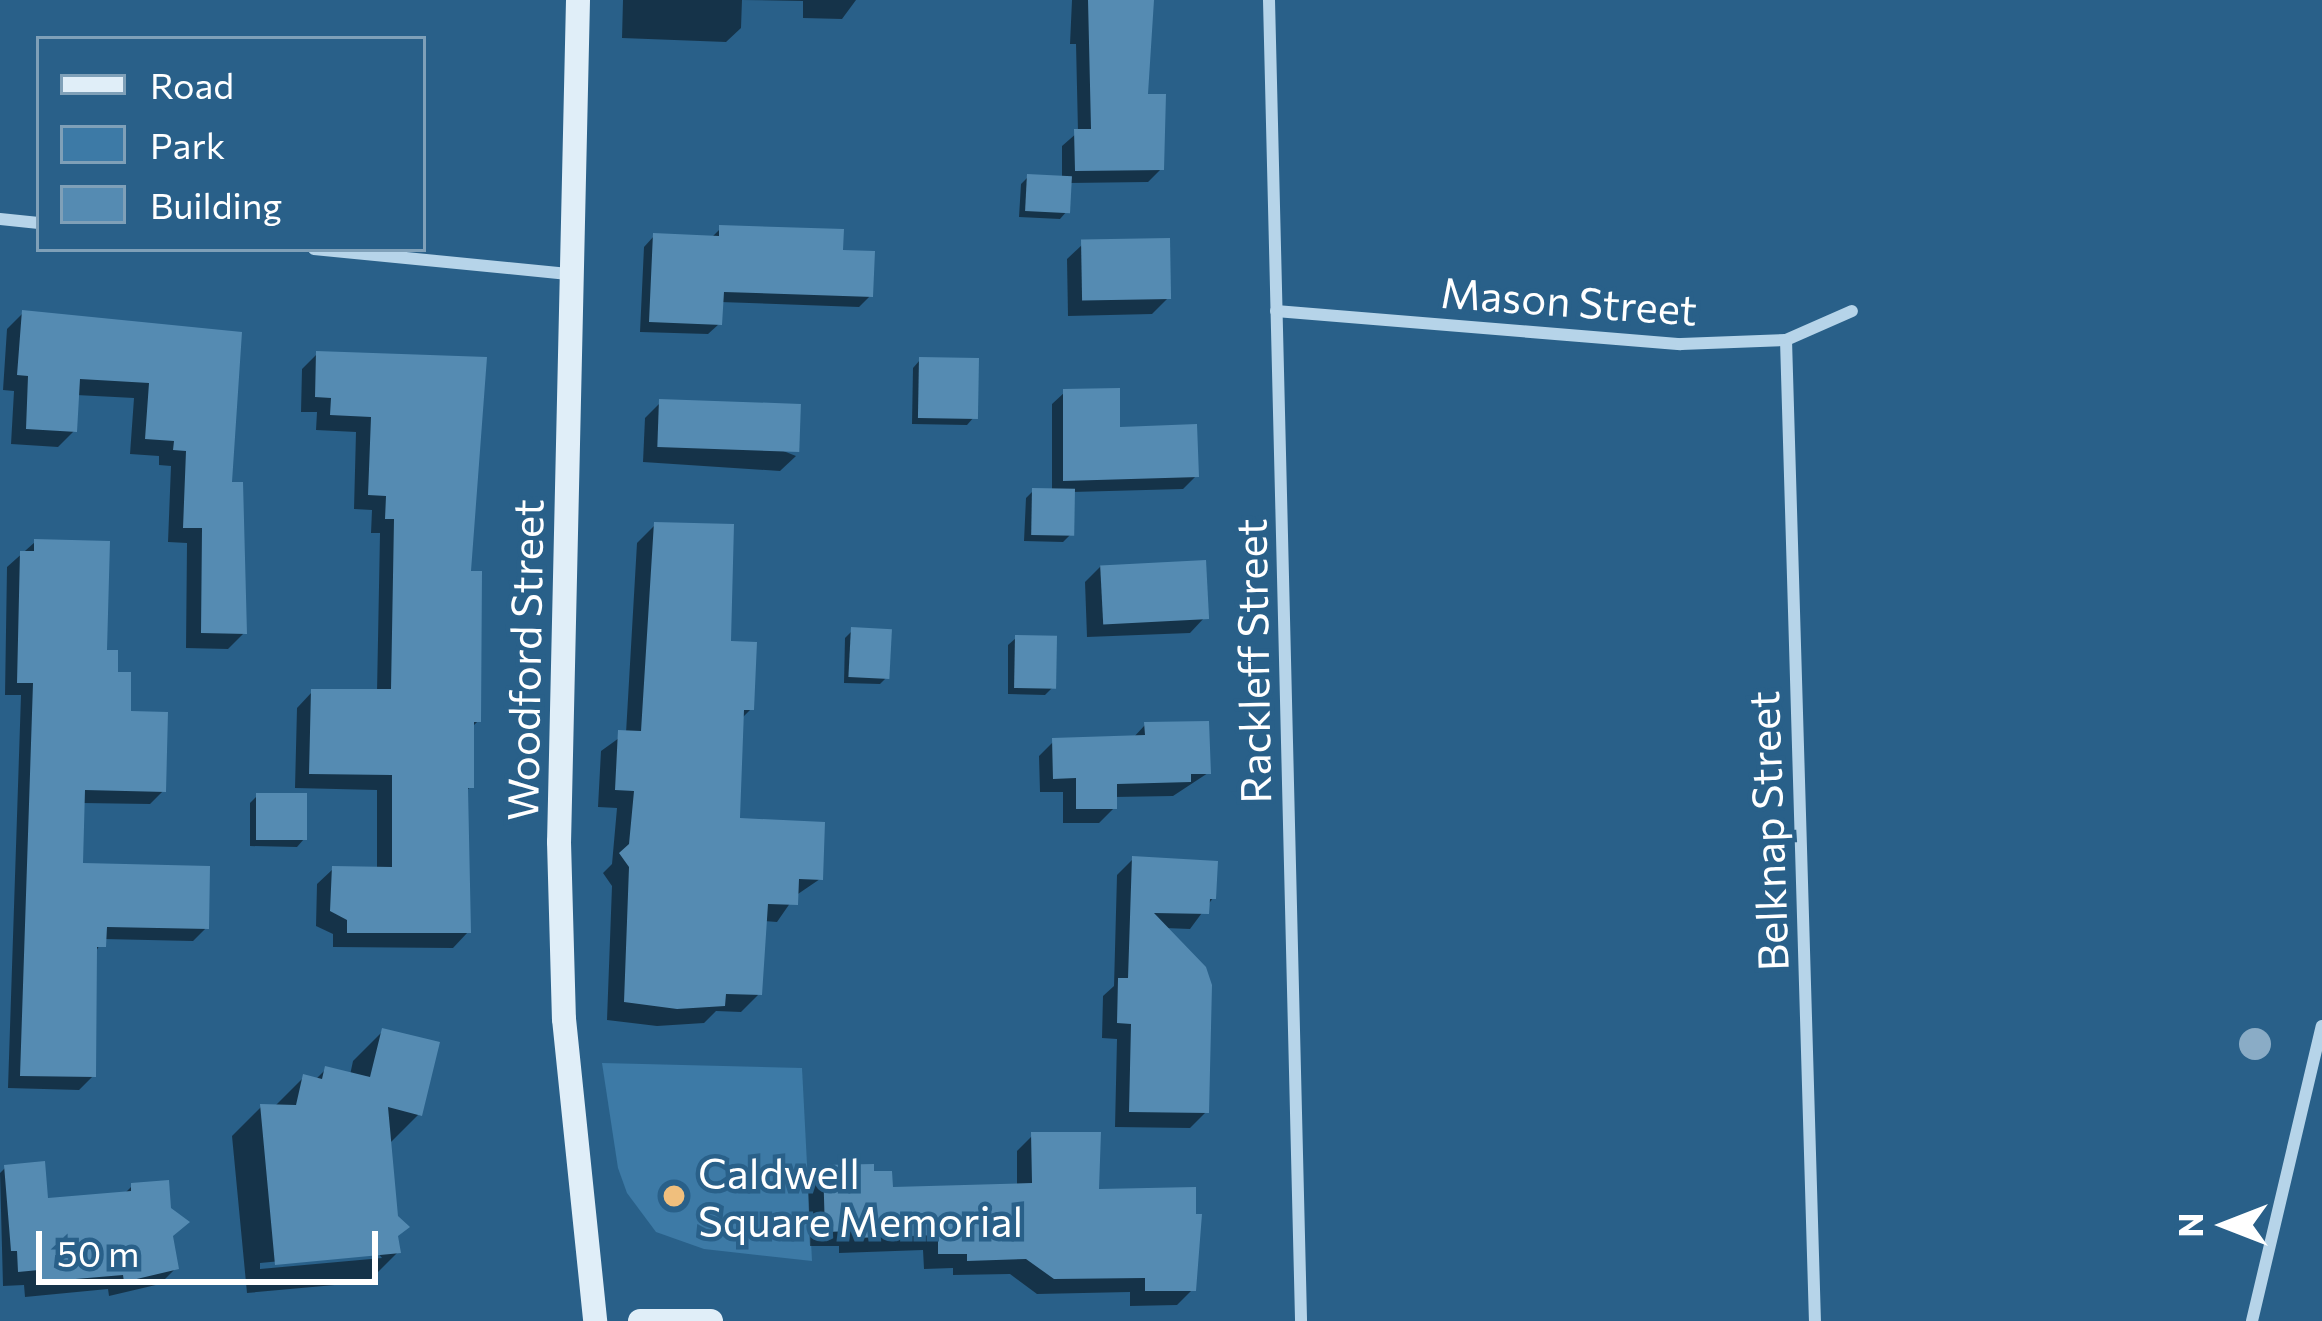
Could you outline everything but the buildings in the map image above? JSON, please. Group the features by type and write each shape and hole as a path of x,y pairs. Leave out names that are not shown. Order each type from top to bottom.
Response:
{"main road":[{"name":"Woodford Street","path":"578,0 559,842 564,1019 595,1321"},
{"path":"640,1321 711,1321"}],"street":[{"name":"Rackleff Street","path":"1269,0 1301,1321"},
{"path":"0,219 36,223"},
{"path":"345,252 571,274"},
{"name":"Mason Street","path":"1276,311 1633,342 1786,340 1852,310"},
{"name":"Belknap Street","path":"1786,340 1815,1321"},
{"path":"2252,1321 2322,1026"}],"green space":[{"path":"602,1063 802,1068 812,1261 704,1249 656,1232 627,1193 618,1168"}],"place":[{"name":"Caldwell Square Memorial","path":"674,1196"}]}
